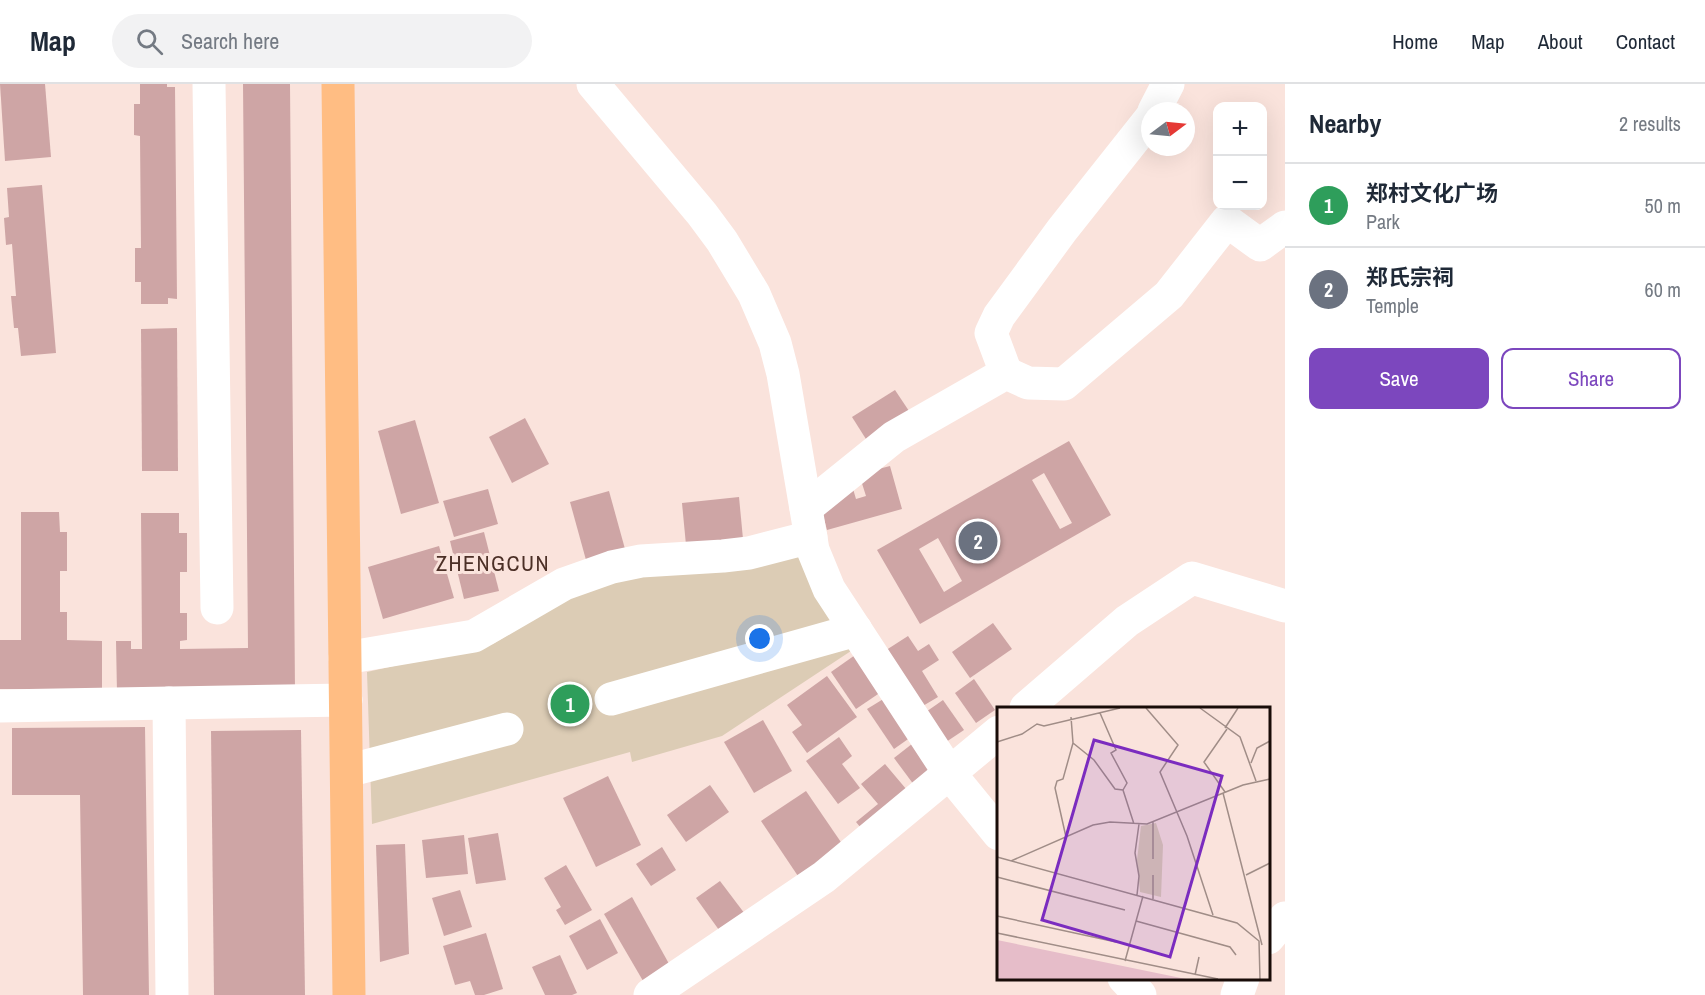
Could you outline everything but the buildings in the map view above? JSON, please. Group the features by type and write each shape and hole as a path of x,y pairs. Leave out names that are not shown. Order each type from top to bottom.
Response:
{"main road":[{"path":"338,84 349,995"}],"street":[{"path":"209,84 218,608"},
{"path":"593,84 702,214 722,241 759,303 775,343 783,374 813,550 829,589 950,774 997,832"},
{"path":"1159,102 1168,84"},
{"path":"1141,130 1062,230 999,316 991,333 1006,373 1028,383 1064,384 1169,295 1227,220 1260,245 1285,227"},
{"path":"345,658 474,636 564,584 612,567 641,561 749,553 808,523 894,437 1006,373"},
{"path":"1027,707 1127,621 1192,578 1285,606"},
{"path":"611,699 856,630"},
{"path":"0,706 346,700"},
{"path":"169,703 172,995"},
{"path":"346,771 507,729"},
{"path":"650,995 824,878 997,734"},
{"path":"1270,937 1285,918"},
{"path":"1126,980 1140,995"},
{"path":"1237,995 1242,980"}],"shaded area":[{"path":"801,554 854,649 722,736 632,762 630,752 372,824 367,672 493,644 604,577"}],"place":[{"name":"郑氏宗祠","path":"978,541"},
{"name":"郑村文化广场","path":"570,704"}],"district":[{"name":"ZHENGCUN","path":"493,563"}]}
